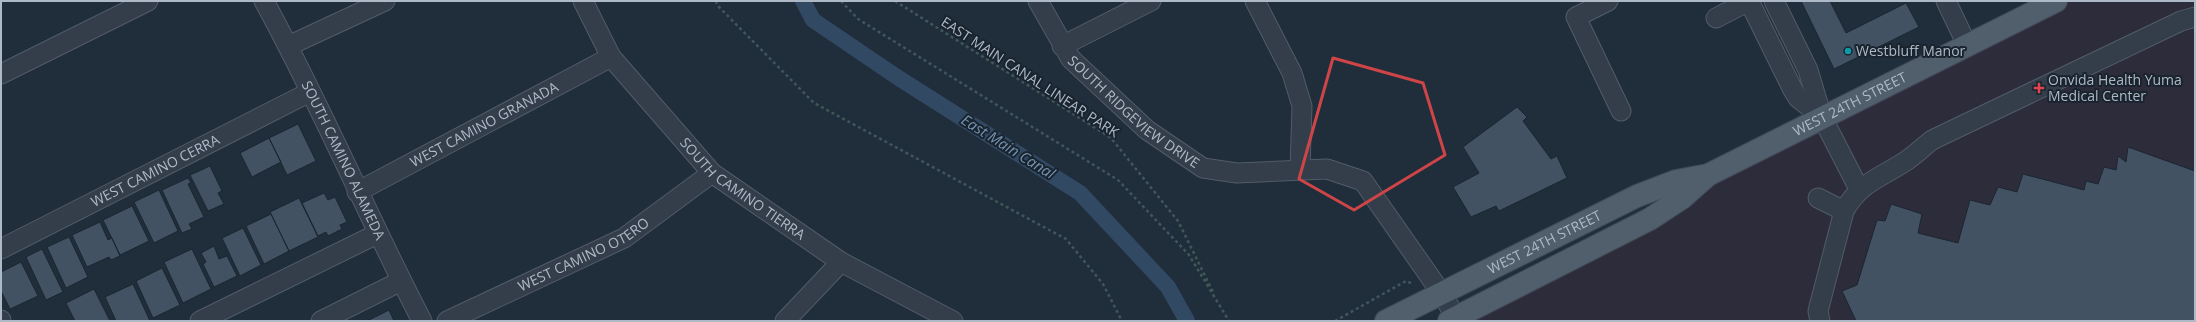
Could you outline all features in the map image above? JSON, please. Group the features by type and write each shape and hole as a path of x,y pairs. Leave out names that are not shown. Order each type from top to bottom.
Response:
{"main road":[{"name":"WEST 24TH STREET","path":"1454,320 1650,219 1682,198 1708,175 2056,1"},
{"name":"WEST 24TH STREET","path":"1386,321 1637,196 1676,181 1708,175"}],"street":[{"path":"1,74 148,1"},
{"name":"SOUTH CAMINO ALAMEDA","path":"264,1 288,46 377,234 422,321"},
{"path":"288,46 385,1"},
{"name":"SOUTH CAMINO TIERRA","path":"583,1 611,57 712,173 841,262 953,321"},
{"name":"SOUTH RIDGEVIEW DRIVE","path":"1038,1 1062,46 1071,59 1147,130 1203,168 1237,173 1327,169 1363,181 1442,294 1454,320"},
{"path":"1062,46 1151,1"},
{"path":"1255,1 1292,73 1302,106 1300,169"},
{"path":"1608,1 1576,16 1621,111"},
{"path":"1716,18 1749,1 1798,98 1822,117"},
{"path":"1774,1 1808,70 1822,117 1859,189"},
{"path":"1946,1 1967,45"},
{"path":"1820,321 1818,311 1844,211 1851,198 1859,189 1906,161 1932,140 2181,21 2195,17"},
{"name":"WEST CAMINO GRANADA","path":"357,192 611,57"},
{"name":"WEST CAMINO CERRA","path":"1,250 310,92"},
{"name":"WEST CAMINO OTERO","path":"447,321 624,238 712,173"},
{"path":"1818,198 1844,211"},
{"path":"200,321 377,234"},
{"path":"785,321 841,262"},
{"path":"321,321 401,281"}],"path":[{"path":"716,1 717,5 814,103 1066,239 1103,284 1122,321"},
{"path":"841,1 858,19 1118,180 1189,254 1230,321"},
{"name":"EAST MAIN CANAL LINEAR PARK","path":"895,1 1111,138 1178,221 1226,319 1230,321"},
{"path":"1335,321 1406,281 1442,294"}],"highlighted area":[{"path":"1333,58 1423,83 1445,155 1354,210 1299,179"}],"shaded area":[{"name":"Onvida Health Yuma Medical Center","path":"2057,1 2195,1 2195,321 1443,321"}],"building":[{"name":"Westbluff Manor","path":"1801,1 1830,1 1846,33 1906,3 1919,27 1834,69"},
{"path":"1517,107 1527,117 1523,121 1551,159 1557,156 1567,178 1499,211 1496,206 1471,217 1453,187 1479,173 1463,147"},
{"path":"298,124 316,161 287,175 269,138"},
{"path":"269,138 281,162 252,177 240,153"},
{"path":"2128,147 2195,171 2195,321 1856,321 1842,291 1857,285 1877,220 1885,221 1891,204 1922,214 1918,233 1958,243 1970,200 1990,205 1998,187 2017,192 2023,174 2084,190 2086,181 2098,184 2104,167 2116,170 2118,156 2126,162"},
{"path":"210,166 222,191 218,193 224,204 208,211 190,175"},
{"path":"188,178 191,183 188,184 204,217 189,224 192,229 182,233 162,190"},
{"path":"159,190 178,231 154,243 134,202"},
{"path":"324,193 328,200 335,197 347,222 340,225 342,229 328,236 326,232 318,236 302,203"},
{"path":"299,198 318,237 289,251 270,212"},
{"path":"132,206 149,241 120,255 103,220"},
{"path":"271,214 289,251 264,264 246,226"},
{"path":"100,222 108,240 112,238 120,256 111,260 109,257 87,267 72,235"},
{"path":"243,228 261,265 240,276 222,238"},
{"path":"69,237 88,277 66,288 47,247"},
{"path":"214,246 219,259 227,256 237,276 214,287 203,264 206,262 201,253"},
{"path":"42,249 63,292 46,300 26,257"},
{"path":"192,249 211,289 183,303 164,262"},
{"path":"21,262 38,296 10,309 1,291 1,272"},
{"path":"162,268 180,305 153,318 136,281"},
{"path":"133,284 150,321 116,321 105,297"},
{"path":"94,289 110,321 75,321 66,303"},
{"path":"389,310 394,321 367,321"}],"waterway":[{"name":"East Main Canal","path":"803,1 813,20 897,77 1080,193 1168,287 1187,321"}],"place":[{"name":"Westbluff Manor","path":"1848,51"},
{"name":"Onvida Health Yuma Medical Center","path":"2039,88"}]}
